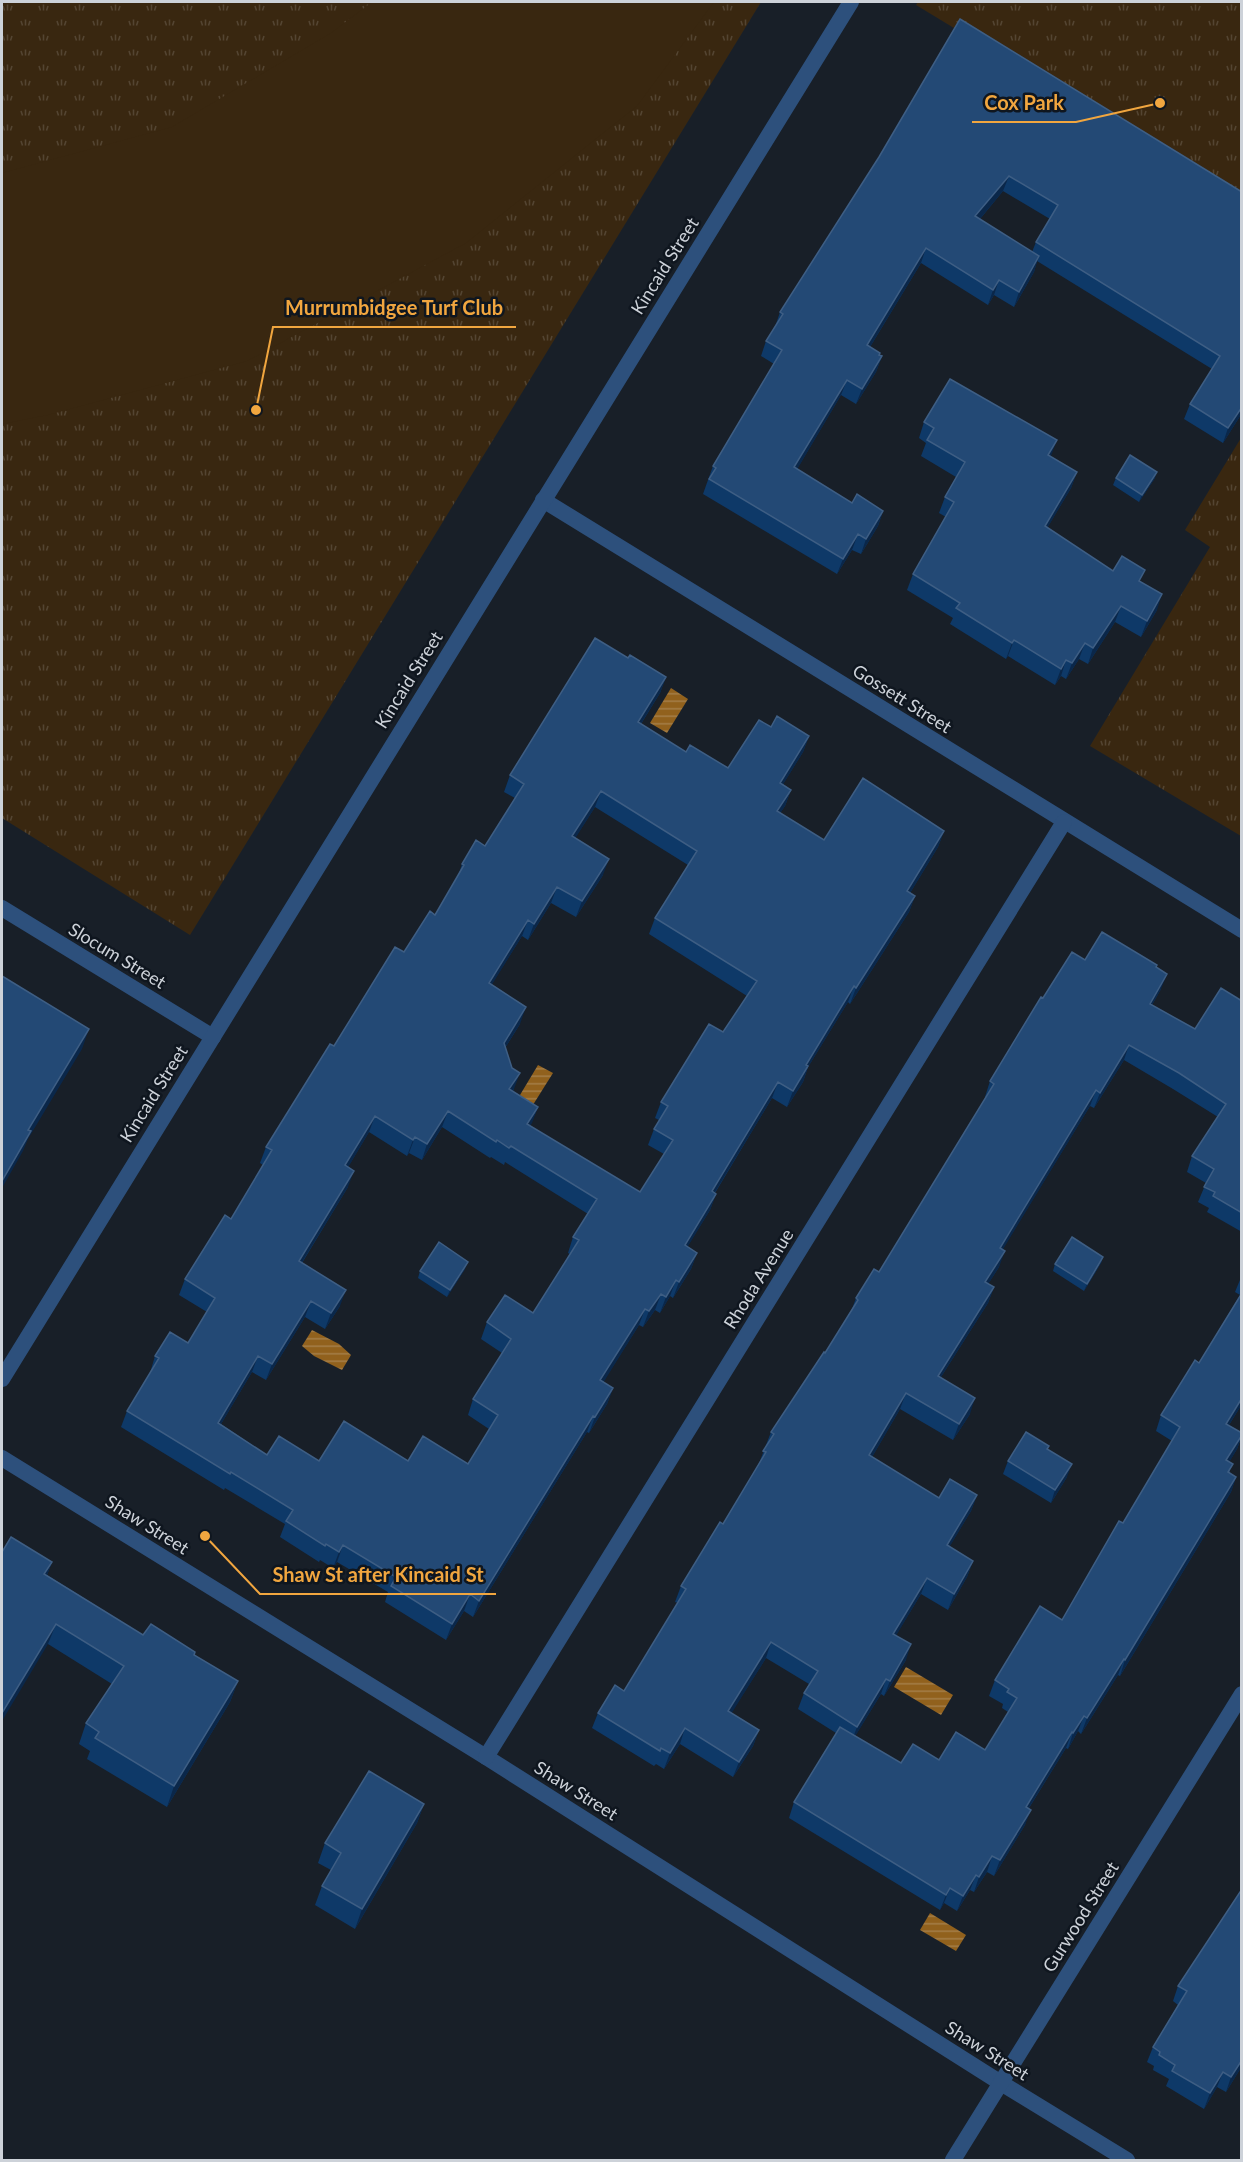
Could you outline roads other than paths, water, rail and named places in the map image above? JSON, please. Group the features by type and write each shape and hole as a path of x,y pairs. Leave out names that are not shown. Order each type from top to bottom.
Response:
{"street":[{"name":"Kincaid Street","path":"2,1379 851,2"},
{"name":"Gossett Street","path":"543,500 1242,930"},
{"name":"Rhoda Avenue","path":"486,1756 1064,822"},
{"name":"Slocum Street","path":"2,908 213,1037"},
{"name":"Shaw Street","path":"2,1458 486,1756 1001,2083 1127,2160"},
{"name":"Gurwood Street","path":"953,2160 1242,1694"}],"place":[{"name":"Cox Park","path":"1160,103"},
{"name":"Murrumbidgee Turf Club","path":"256,410"},
{"name":"Shaw St after Kincaid St","path":"205,1536"}]}
